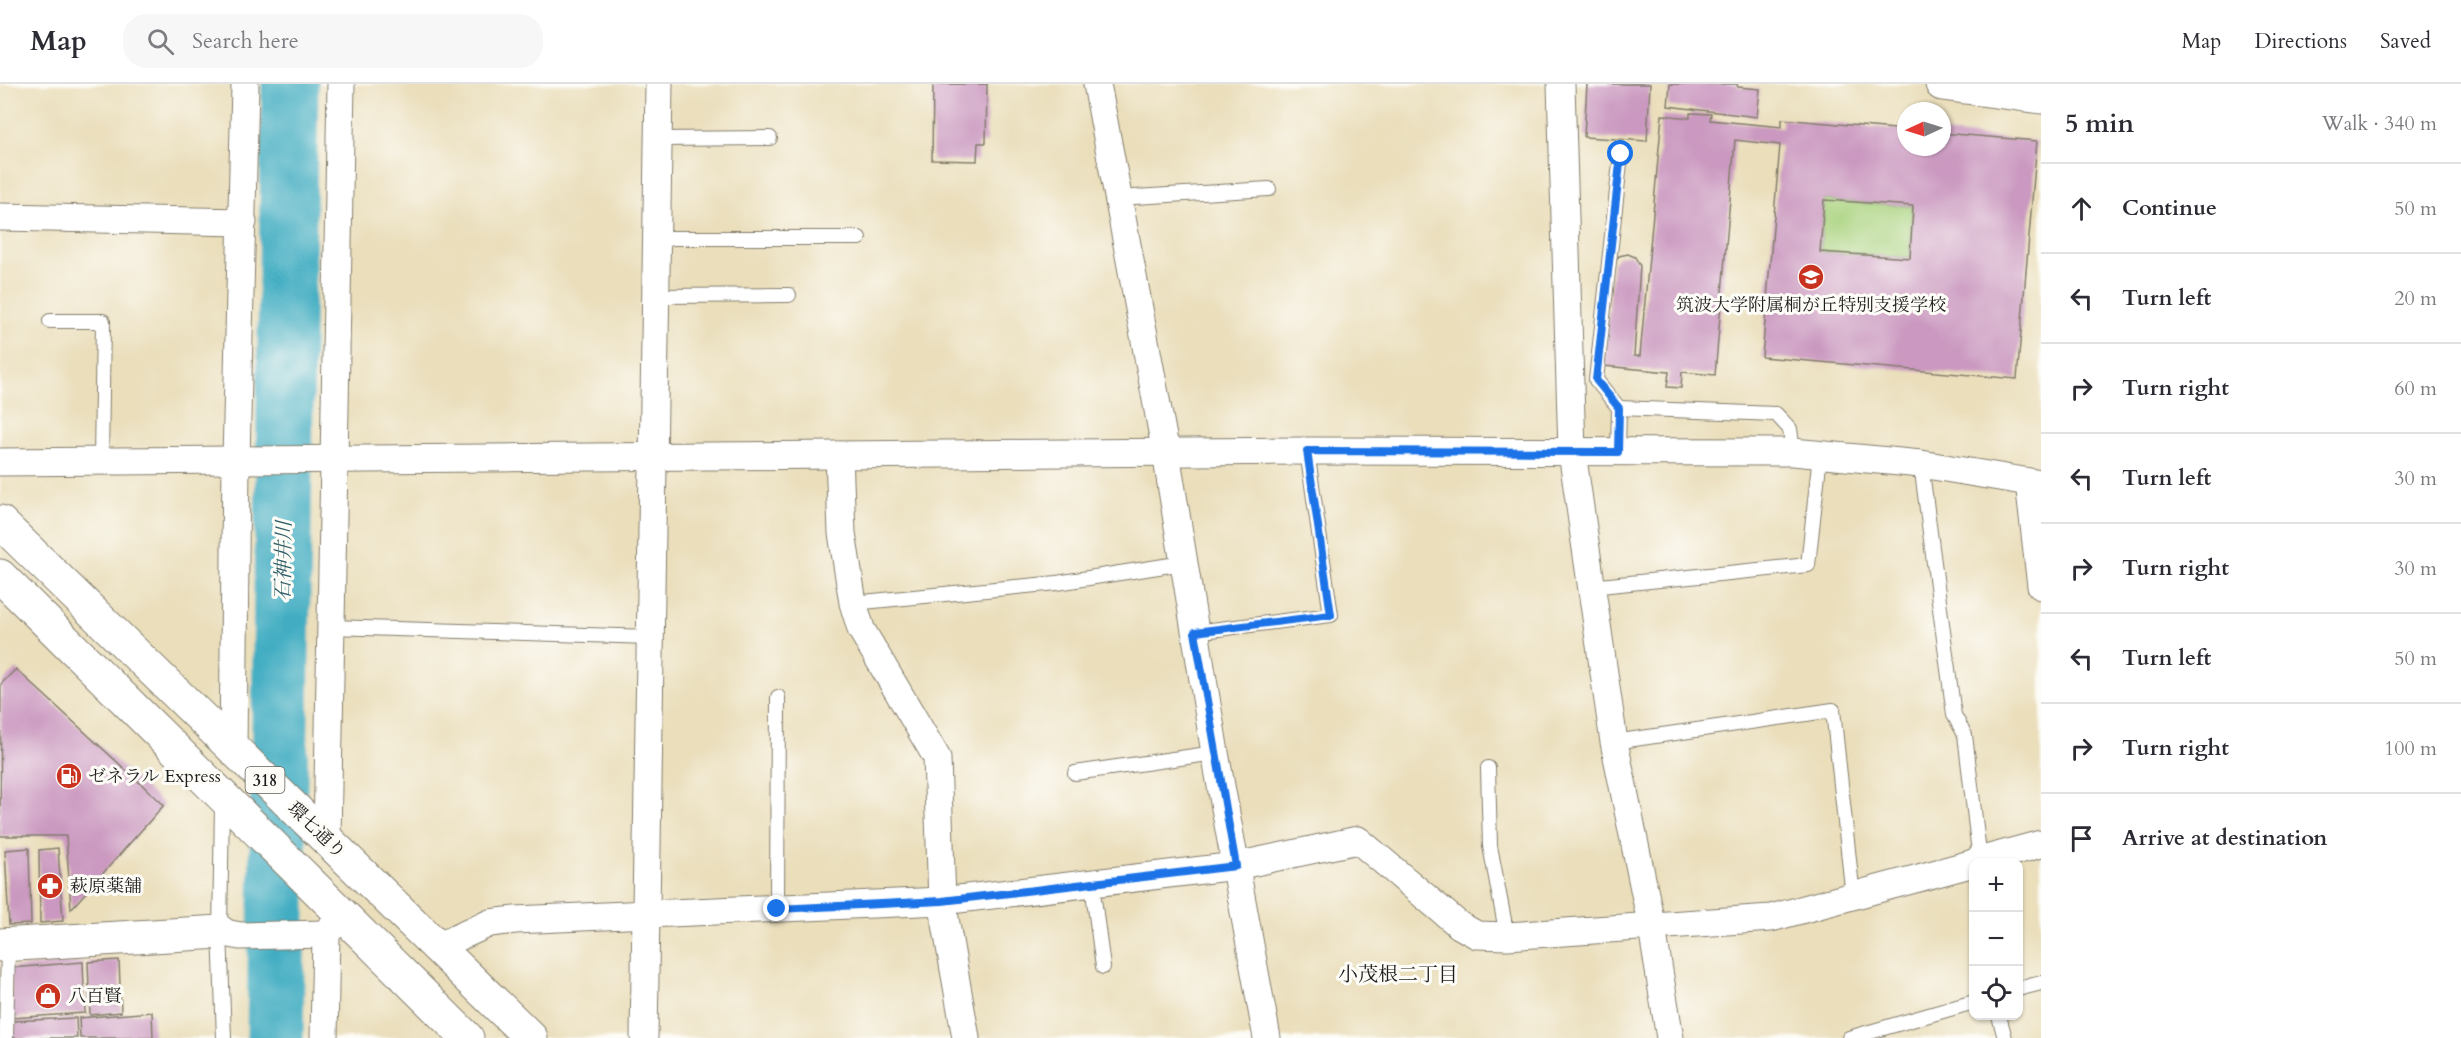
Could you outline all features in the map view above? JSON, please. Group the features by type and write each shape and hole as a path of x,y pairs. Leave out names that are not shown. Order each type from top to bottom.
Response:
{"main road":[{"path":"1942,84 2027,92"},
{"name":"環七通り","path":"0,522 439,946 531,1038"},
{"name":"318","path":"0,576 222,797 333,925 467,1038"},
{"path":"4,945 220,932"}],"street":[{"path":"233,749 245,84"},
{"path":"327,839 332,458 341,84"},
{"path":"644,1038 659,84"},
{"path":"1097,84 1166,453 1182,562 1267,1038"},
{"path":"1561,84 1572,452 1614,742 1652,928 1670,1038"},
{"path":"0,217 243,222"},
{"path":"0,462 1307,451 1793,452 1921,464 2035,483 2041,586"},
{"path":"839,455 842,533 853,603 861,629 937,758 942,901 966,1038"},
{"path":"439,946 490,923 942,901 1236,866 1358,840 1459,925 1477,935 1508,936 1652,928 1771,918 1969,864"},
{"path":"1990,858 2041,844"},
{"path":"220,932 240,936 333,925 324,1038"}],"lane":[{"path":"658,139 770,138"},
{"path":"1618,452 1619,408 1596,380 1621,154"},
{"path":"1118,198 1269,189"},
{"path":"657,238 859,238"},
{"path":"657,296 789,295"},
{"path":"50,321 103,321 101,460"},
{"path":"1619,408 1776,414 1790,429 1793,452"},
{"path":"1195,632 1331,615 1307,451"},
{"path":"1590,587 1808,565 1820,455"},
{"path":"1921,464 1954,715 1965,735 1976,858"},
{"path":"853,603 1057,583 1182,562"},
{"path":"331,627 650,637"},
{"path":"777,909 778,697"},
{"path":"1614,742 1833,710 1853,897"},
{"path":"1075,773 1215,753"},
{"path":"1488,768 1491,846 1508,936"},
{"path":"222,797 224,848 220,932 224,1038"},
{"path":"1092,884 1103,967"},
{"path":"4,945 6,1038"},
{"path":"2023,988 2041,983"},
{"path":"1850,1038 1969,1003"},
{"path":"2001,1020 2005,1038"}],"green space":[{"path":"1824,200 1913,206 1910,258 1820,252"}],"building":[{"path":"933,84 987,84 986,143 978,143 977,161 932,160"},
{"path":"1587,84 1650,84 1647,141 1584,137"},
{"path":"1670,84 1737,84 1738,87 1760,89 1757,117 1668,106"},
{"path":"1690,113 1711,114 1710,120 1782,127 1782,119 1897,129 1897,156 1951,156 1951,134 2037,141 2017,379 1762,357 1780,145 1735,140 1715,375 1682,372 1681,388 1667,387 1669,372 1604,366 1613,263 1619,256 1628,254 1635,257 1640,266 1634,356 1640,356 1662,115 1690,118","holes":["1824,200 1913,206 1910,258 1820,252"]},
{"path":"16,669 164,805 71,909 66,836 0,836 1,684"},
{"path":"29,848 31,924 9,925 5,850"},
{"path":"58,848 63,921 40,923 39,850"},
{"path":"119,960 121,1012 90,1015 88,962"},
{"path":"83,962 85,1013 12,1018 11,968"},
{"path":"152,1012 153,1038 80,1038 79,1018"},
{"path":"76,1018 77,1038 11,1038 11,1021"}],"waterway":[{"name":"石神井川","path":"275,1038 290,84"}],"place":[{"name":"筑波大学附属桐が丘特別支援学校","path":"1811,277"},
{"name":"ゼネラル Express","path":"69,776"},
{"name":"萩原薬舗","path":"50,886"},
{"name":"八百賢","path":"48,996"}],"district":[{"name":"小茂根二丁目","path":"1398,974"}],"route":[{"path":"777,909 942,901 1236,866 1195,632 1331,615 1307,451 1618,452 1619,408 1596,380 1621,154"}]}
